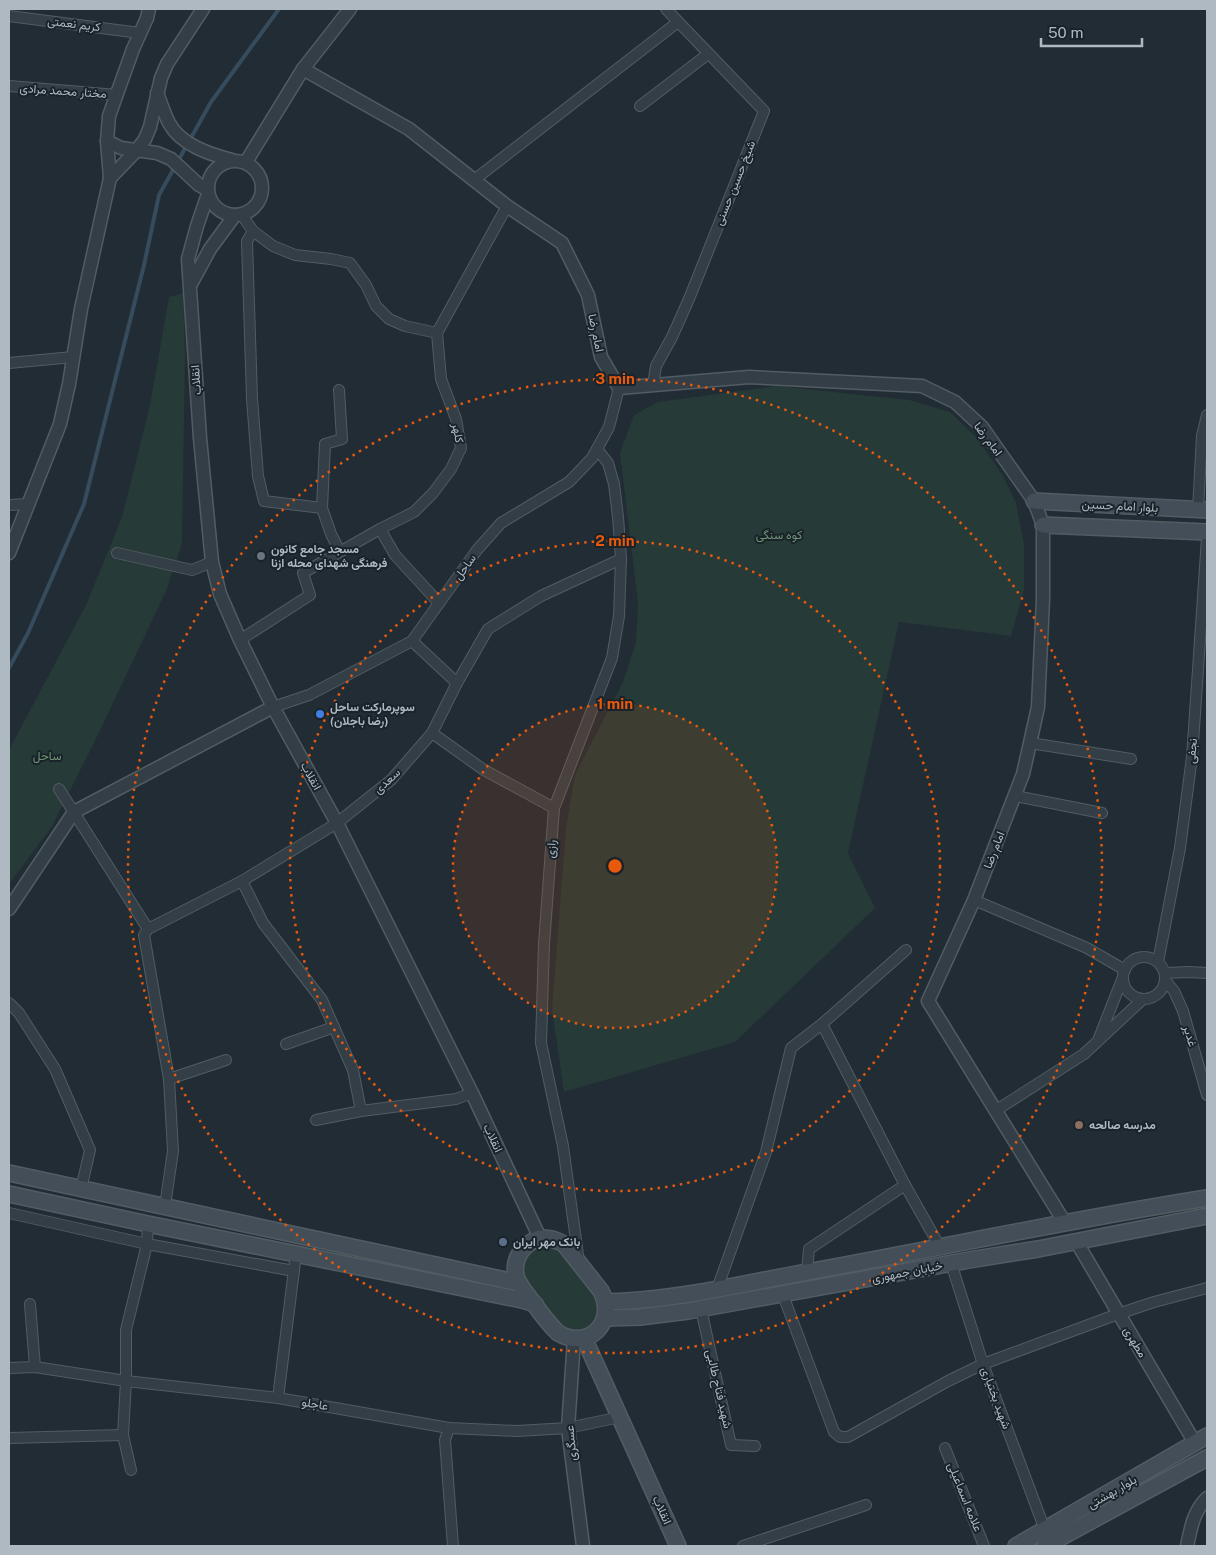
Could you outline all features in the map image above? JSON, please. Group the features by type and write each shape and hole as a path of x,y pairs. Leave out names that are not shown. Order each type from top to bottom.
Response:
{"main road":[{"name":"بلوار امام حسین","path":"1034,501 1202,510"},
{"name":"بلوار امام حسین","path":"1043,525 1207,532"},
{"path":"9,1174 519,1283"},
{"path":"9,1194 535,1304"},
{"name":"خیابان جمهوری","path":"605,1302 642,1301 716,1289 1207,1198"},
{"path":"148,1224 159,1205"},
{"name":"خیابان جمهوری","path":"605,1318 640,1317 701,1309 1207,1216"},
{"path":"1065,1223 1076,1241"},
{"path":"548,1238 564,1244 580,1263 600,1291 605,1302 605,1318 597,1330 579,1338 565,1337 558,1333 519,1283 515,1270 516,1262 524,1247 531,1241 548,1238"},
{"name":"انقلاب","path":"579,1338 620,1417 678,1546"},
{"name":"بلوار بهشتی","path":"1016,1546 1045,1530 1204,1454"},
{"name":"بلوار بهشتی","path":"1045,1546 1204,1454"}],"street":[{"path":"188,9 191,14 191,25"},
{"path":"110,178 140,150 150,127 157,93 167,64 203,9"},
{"path":"246,162 303,69 350,9"},
{"name":"شیخ حسین حسنی","path":"653,385 656,366 672,337 689,299 764,111 666,9"},
{"path":"9,553 60,424 69,384 81,308 110,178 107,141 109,116 149,12"},
{"name":"کریم نعمتی","path":"9,16 140,33"},
{"path":"474,180 678,22"},
{"path":"640,106 708,54"},
{"name":"امام رضا","path":"303,69 408,129 508,206 562,243 588,295 601,357 619,388 749,377 922,386 956,402 982,427 1034,501 1043,525 1043,599 1038,707 1023,774 1015,796 974,900 928,1001 1065,1223"},
{"name":"مختار محمد مرادی","path":"9,86 117,95"},
{"path":"107,141 121,148 158,153 171,159 205,190 218,209 226,214 238,215 249,211 255,206 260,199 262,182 259,174 253,167 246,162 232,160 201,150 179,136 169,123 157,93"},
{"path":"205,190 216,167 232,160"},
{"name":"انقلاب","path":"205,190 188,259 200,438 212,562 220,594 273,708 337,823 472,1093 540,1238"},
{"path":"238,215 253,231 273,246 295,255 331,258 350,263 366,285 376,306 389,319 405,326 438,333 508,206"},
{"path":"191,284 210,249 238,215"},
{"path":"253,231 247,242 252,399 258,476 264,501 322,508"},
{"name":"کلهر","path":"240,640 310,595 303,573 414,512 433,493 451,469 461,448 456,419 441,379 438,333"},
{"path":"9,363 73,357"},
{"name":"ساحل","path":"273,708 309,696 412,641 478,550 502,523 569,482 592,458 609,426 619,388"},
{"path":"339,390 342,439 325,444 322,508 330,534 340,552"},
{"path":"1202,510 1202,436 1207,415"},
{"name":"رازی","path":"580,1263 563,1146 541,1043 544,944 554,808 612,658 618,616 621,559 614,484 608,463 597,448"},
{"path":"9,505 28,504"},
{"path":"380,529 394,555 439,602"},
{"name":"نجفی","path":"1158,962 1180,848 1192,757 1207,538"},
{"path":"117,553 192,570 212,562"},
{"name":"سعدی","path":"148,929 242,881 337,823 391,780 432,733 457,683 488,629 541,596 621,559"},
{"path":"412,641 457,683"},
{"path":"9,909 74,812 273,708"},
{"path":"432,733 484,770 554,808"},
{"path":"1030,742 1131,759"},
{"path":"59,789 148,929 144,935 169,1080 173,1151 159,1205"},
{"path":"1015,796 1102,814"},
{"path":"242,881 263,923 322,1000 353,1070 361,1111"},
{"path":"974,900 1087,948 1124,973 1126,989 1131,994 1143,999 1160,992 1165,976 1158,962 1146,957 1139,958 1128,964 1124,973 1097,1043"},
{"path":"716,1289 766,1152 791,1048 822,1024 906,950"},
{"path":"1165,976 1189,972 1207,973"},
{"name":"غدیر","path":"1165,976 1183,1011 1207,1096"},
{"path":"995,1111 1084,1054 1143,999"},
{"path":"9,1003 19,1012 55,1069 90,1150 81,1189"},
{"path":"822,1024 905,1185 940,1247"},
{"path":"286,1044 334,1027"},
{"path":"169,1080 226,1060"},
{"path":"316,1120 361,1111 456,1099 472,1093"},
{"path":"806,1272 809,1249 905,1185"},
{"path":"9,1213 147,1244 294,1271"},
{"path":"132,1470 123,1435 126,1330 147,1244 148,1224"},
{"name":"مطهری","path":"1076,1241 1118,1314 1204,1454"},
{"path":"278,1398 296,1254"},
{"name":"شهید بختیاری","path":"951,1263 983,1364 1045,1530"},
{"path":"783,1295 834,1432 840,1437 848,1438 948,1381 983,1364 1118,1314 1207,1288"},
{"path":"30,1304 36,1368"},
{"name":"شهید فتاح طالبی","path":"701,1309 731,1445 755,1446"},
{"name":"عسگری","path":"579,1338 568,1428 583,1546"},
{"name":"عاجلو","path":"9,1368 36,1368 126,1381 278,1398 449,1428 517,1431 568,1428 620,1417"},
{"path":"449,1428 445,1440 453,1546"},
{"path":"9,1438 123,1435"},
{"name":"علامه اسماعیلی","path":"945,1448 984,1546"},
{"path":"1187,1546 1196,1512 1207,1498"},
{"path":"743,1546 866,1505"}],"green space":[{"name":"ساحل","path":"183,293 185,357 182,544 166,591 94,743 51,828 9,884 9,750 86,605 122,517 150,405 169,297"},
{"name":"کوه سنگی","path":"777,386 909,400 950,412 977,438 1003,476 1016,503 1024,545 1024,590 1011,636 899,622 848,853 875,908 735,1042 564,1092 552,1010 566,828 575,775 623,682 636,642 638,604 620,453 634,415 658,402"},
{"path":"541,1245 547,1245 560,1250 595,1295 599,1307 596,1320 587,1329 574,1332 562,1327 524,1276 523,1266 526,1258 532,1250"}],"waterway":[{"path":"9,668 28,633 84,504 144,265 159,195 211,102 279,9"}],"place":[{"name":"مسجد جامع کانون فرهنگی شهدای محله ازنا","path":"261,556"},
{"name":"سوپرمارکت ساحل (رضا باجلان)","path":"320,714"},
{"name":"مدرسه صالحه","path":"1079,1125"},
{"name":"بانک مهر ایران","path":"503,1242"}]}
